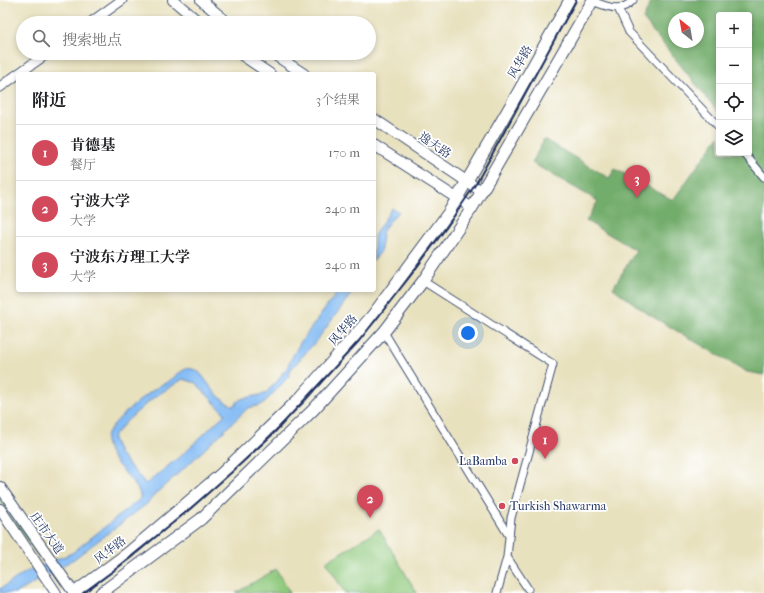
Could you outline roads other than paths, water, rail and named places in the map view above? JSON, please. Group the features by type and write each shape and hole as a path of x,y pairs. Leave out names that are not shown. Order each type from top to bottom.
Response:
{"main road":[{"path":"173,0 192,16"},
{"path":"201,0 220,16"},
{"name":"风华路","path":"72,590 128,553 221,474 302,397 372,316 449,212 570,0"},
{"path":"101,593 201,519 313,410 384,332 423,281 472,208 592,0"},
{"path":"249,60 267,72"},
{"path":"283,60 301,72"},
{"name":"逸夫路","path":"376,120 481,191"},
{"path":"376,146 472,208"},
{"name":"庄市大道","path":"0,487 72,590"},
{"name":"庄市大道","path":"0,509 56,593"}],"street":[{"path":"100,16 122,0"},
{"path":"592,0 610,8 618,8 625,6 633,0"},
{"path":"618,8 629,32 716,124"},
{"path":"21,72 38,60"},
{"path":"1,85 16,75"},
{"path":"746,156 764,177"},
{"path":"423,281 553,364 511,518 507,557 497,593"},
{"path":"384,332 509,536"},
{"path":"507,557 528,589"}],"water":[{"path":"392,208 399,212 385,227 382,233 381,249 376,258 376,233"},
{"path":"338,292 353,292 317,340 291,369 289,376 269,398 261,405 248,408 155,494 148,503 74,559 17,593 0,593 0,589 26,572 72,553 140,499 140,494 137,487 111,456 106,439 108,431 114,424 139,401 183,370 191,369 200,373 222,400 233,406 241,399 265,394 279,379 283,372 285,372 300,343","holes":["183,379 196,383 225,414 184,453 146,484 120,455 113,439 114,435 129,419 153,398"]}],"railway":[{"path":"83,593 117,568 190,509 233,471 273,434 359,341 446,228 477,182 576,0"}],"place":[{"name":"宁波东方理工大学","path":"637,198"},
{"name":"肯德基","path":"545,459"},
{"name":"LaBamba","path":"515,461"},
{"name":"Turkish Shawarma","path":"502,506"},
{"name":"宁波大学","path":"370,518"}]}
